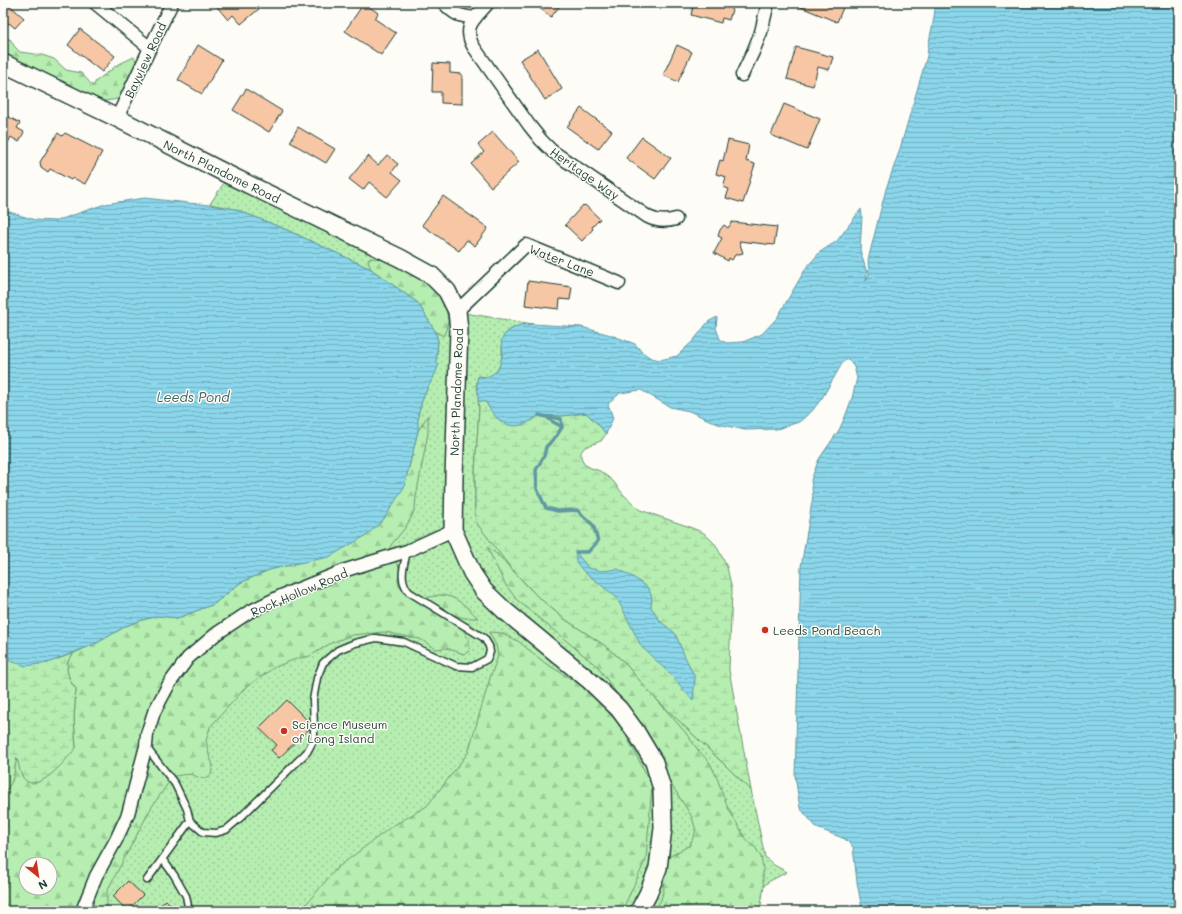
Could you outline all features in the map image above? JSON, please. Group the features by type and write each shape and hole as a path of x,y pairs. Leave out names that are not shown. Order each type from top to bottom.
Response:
{"main road":[{"name":"North Plandome Road","path":"3,63 400,258 431,275 447,291 457,311 459,330 453,530 472,573 484,591 504,610 589,680 619,709 636,732 654,762 662,788 663,828 658,868 648,894 639,911"}],"street":[{"path":"95,3 150,48"},
{"name":"Bayview Road","path":"117,118 172,3"},
{"path":"444,3 458,15 475,18 488,3"},
{"path":"742,75 761,32 768,3"},
{"name":"Heritage Way","path":"475,18 469,31 469,38 473,46 529,126 546,146 648,217 660,221 676,219"},
{"name":"Water Lane","path":"457,311 526,244 619,283"},
{"name":"Rock Hollow Road","path":"82,911 96,876 116,840 128,814 146,746 147,734 154,712 170,684 188,658 216,634 249,612 281,596 346,570 407,551 453,530"}],"lane":[{"path":"146,746 175,784 187,809 190,821 203,832 216,833 226,830 240,818 307,752 314,739 313,700 317,678 323,663 338,650 355,643 376,638 404,642 456,666 472,667 487,659 490,652 489,646 484,638 409,592 404,586 402,576 407,551"},
{"path":"147,880 190,821"},
{"path":"163,860 186,896 188,911"}],"green space":[{"path":"3,36 11,40 20,52 42,55 54,59 66,70 81,73 93,86 96,81 117,65 134,57 137,62 137,70 121,98 93,102 3,61"},
{"path":"229,175 400,258 458,312 533,324 517,326 507,332 502,340 499,368 491,376 478,377 476,386 479,393 479,408 475,472 475,516 510,567 536,595 563,618 623,661 652,695 751,790 765,857 774,865 787,872 768,882 738,911 3,911 3,657 6,659 418,431 421,404 438,365 436,363 438,341 435,331 418,303 371,269 287,230 235,209 210,204"},
{"path":"368,259 385,259 432,284 446,307 448,321 443,336 435,331 418,303 371,269"},
{"path":"478,401 486,402 489,408 532,421 539,415 562,416 586,413 606,434 601,441 585,447 581,452 581,457 584,464 600,471 613,481 623,494 640,510 704,533 716,545 727,567 732,590 729,670 751,790 652,695 623,661 604,645 563,618 536,595 510,567 478,525 475,516 475,472 479,408"},
{"path":"428,415 428,433 415,507 412,516 405,528 391,545 386,557 398,565 398,583 406,594 419,598 439,595 451,597 461,602 478,618 465,618 453,615 469,642 469,651 464,654 446,648 436,649 420,639 384,632 352,635 331,643 310,656 296,659 275,667 246,687 210,727 206,741 213,765 211,775 203,778 191,774 173,776 151,808 107,891 107,911 3,911 3,792 12,781 17,757 76,748 74,719 76,689 70,681 67,670 68,661 74,653 97,643 126,626 142,620 158,616 178,618 214,604 240,583 269,570 294,564 404,487 418,431"},
{"path":"487,547 498,555 536,595 563,618 604,645 623,661 710,763 728,808 747,841 755,847 761,857 764,886 761,905 757,911 654,911 661,900 664,888 662,878 667,858 690,845 696,831 692,817 662,770 634,718 598,667 517,600 505,584"},
{"path":"489,632 502,633 518,641 545,663 591,691 622,728 652,785 646,859 622,911 300,911 337,868 391,827 427,806 468,753 498,656 496,645"},
{"path":"74,653 68,661 67,670 70,681 76,689 74,719 76,748 51,774 43,780 35,783 28,782 22,776 17,758 11,782 7,790 3,792 3,657 12,662 30,665 56,660"}],"water":[{"path":"936,3 1179,3 1179,911 865,911 862,909 853,847 845,839 817,828 800,808 795,776 801,567 813,496 811,480 819,459 839,430 845,417 857,378 854,367 848,359 843,362 822,398 812,411 799,422 777,429 745,430 718,424 689,411 670,407 641,390 620,393 608,404 613,418 606,434 586,413 562,416 539,415 531,421 523,424 516,426 509,425 496,417 486,402 478,401 478,376 487,377 498,370 503,352 501,341 505,334 520,325 533,324 581,327 611,335 635,344 642,352 651,358 660,360 677,356 694,340 708,322 717,317 716,328 720,339 726,343 743,342 762,334 777,318 806,268 820,252 837,241 861,209 860,250 867,273 866,281 869,274 868,260 886,189 899,152 927,56"},
{"name":"Leeds Pond","path":"145,198 235,209 287,230 371,269 418,303 435,331 438,341 436,363 439,364 424,395 418,414 418,431 404,487 384,519 367,535 329,557 269,570 240,583 214,604 178,618 158,616 142,620 126,626 97,643 48,663 25,666 3,657 3,210 35,220 56,221 105,204"},
{"path":"576,552 588,568 602,571 618,569 633,577 648,588 652,597 651,607 660,621 675,633 695,677 693,701 674,678 641,646 617,598 584,572 576,562"}],"building":[{"path":"3,3 7,3 24,18 15,28 9,23 3,29"},
{"path":"214,3 266,3 241,24 233,15 228,20"},
{"path":"364,3 378,13 375,19 396,33 381,55 345,31"},
{"path":"533,3 562,3 551,17"},
{"path":"694,3 734,3 729,20 722,18 721,23 691,15"},
{"path":"791,3 845,3 837,22"},
{"path":"80,29 115,56 102,72 68,45"},
{"path":"198,45 222,60 202,94 178,80"},
{"path":"677,45 692,52 678,82 663,75"},
{"path":"796,47 833,57 829,70 818,67 813,86 787,79"},
{"path":"538,49 562,89 545,100 520,60"},
{"path":"433,63 450,64 450,73 462,74 462,104 441,103 441,92 432,92"},
{"path":"246,89 282,111 269,132 233,110"},
{"path":"784,104 820,119 807,150 771,135"},
{"path":"581,108 612,131 598,149 567,127"},
{"path":"3,114 20,123 17,128 24,132 19,142 11,137 3,152"},
{"path":"298,127 335,149 326,163 290,142"},
{"path":"493,132 519,162 491,187 471,164 484,152 478,145"},
{"path":"58,133 62,136 65,133 102,152 85,184 73,178 71,180 50,169 48,172 41,167 40,162"},
{"path":"642,137 671,158 655,179 626,158"},
{"path":"728,140 749,145 746,161 755,164 743,203 726,198 729,189 723,187 726,177 716,174 720,160 723,161"},
{"path":"387,155 398,164 392,172 402,180 387,197 369,182 363,190 349,179 368,156 378,165"},
{"path":"443,196 488,228 475,246 467,240 459,251 422,225"},
{"path":"583,205 585,205 600,219 582,241 565,225"},
{"path":"732,222 777,227 774,245 739,241 743,253 735,255 732,260 729,258 728,261 714,253 722,238 718,236 720,230 724,225 728,228"},
{"path":"528,281 572,287 570,300 560,299 559,309 525,305"},
{"name":"Science Museum of Long Island","path":"287,700 308,721 309,729 279,758 271,750 277,745 259,728"},
{"path":"128,881 143,895 127,911 113,896"},
{"path":"166,900 177,911 154,911"}],"waterway":[{"path":"539,415 561,419 562,427 546,447 544,456 536,470 537,489 546,508 558,511 577,510 593,525 598,541 588,552 576,552"},
{"path":"548,418 562,427"}],"place":[{"name":"Leeds Pond Beach","path":"765,630"},
{"name":"Science Museum of Long Island","path":"284,731"}]}
